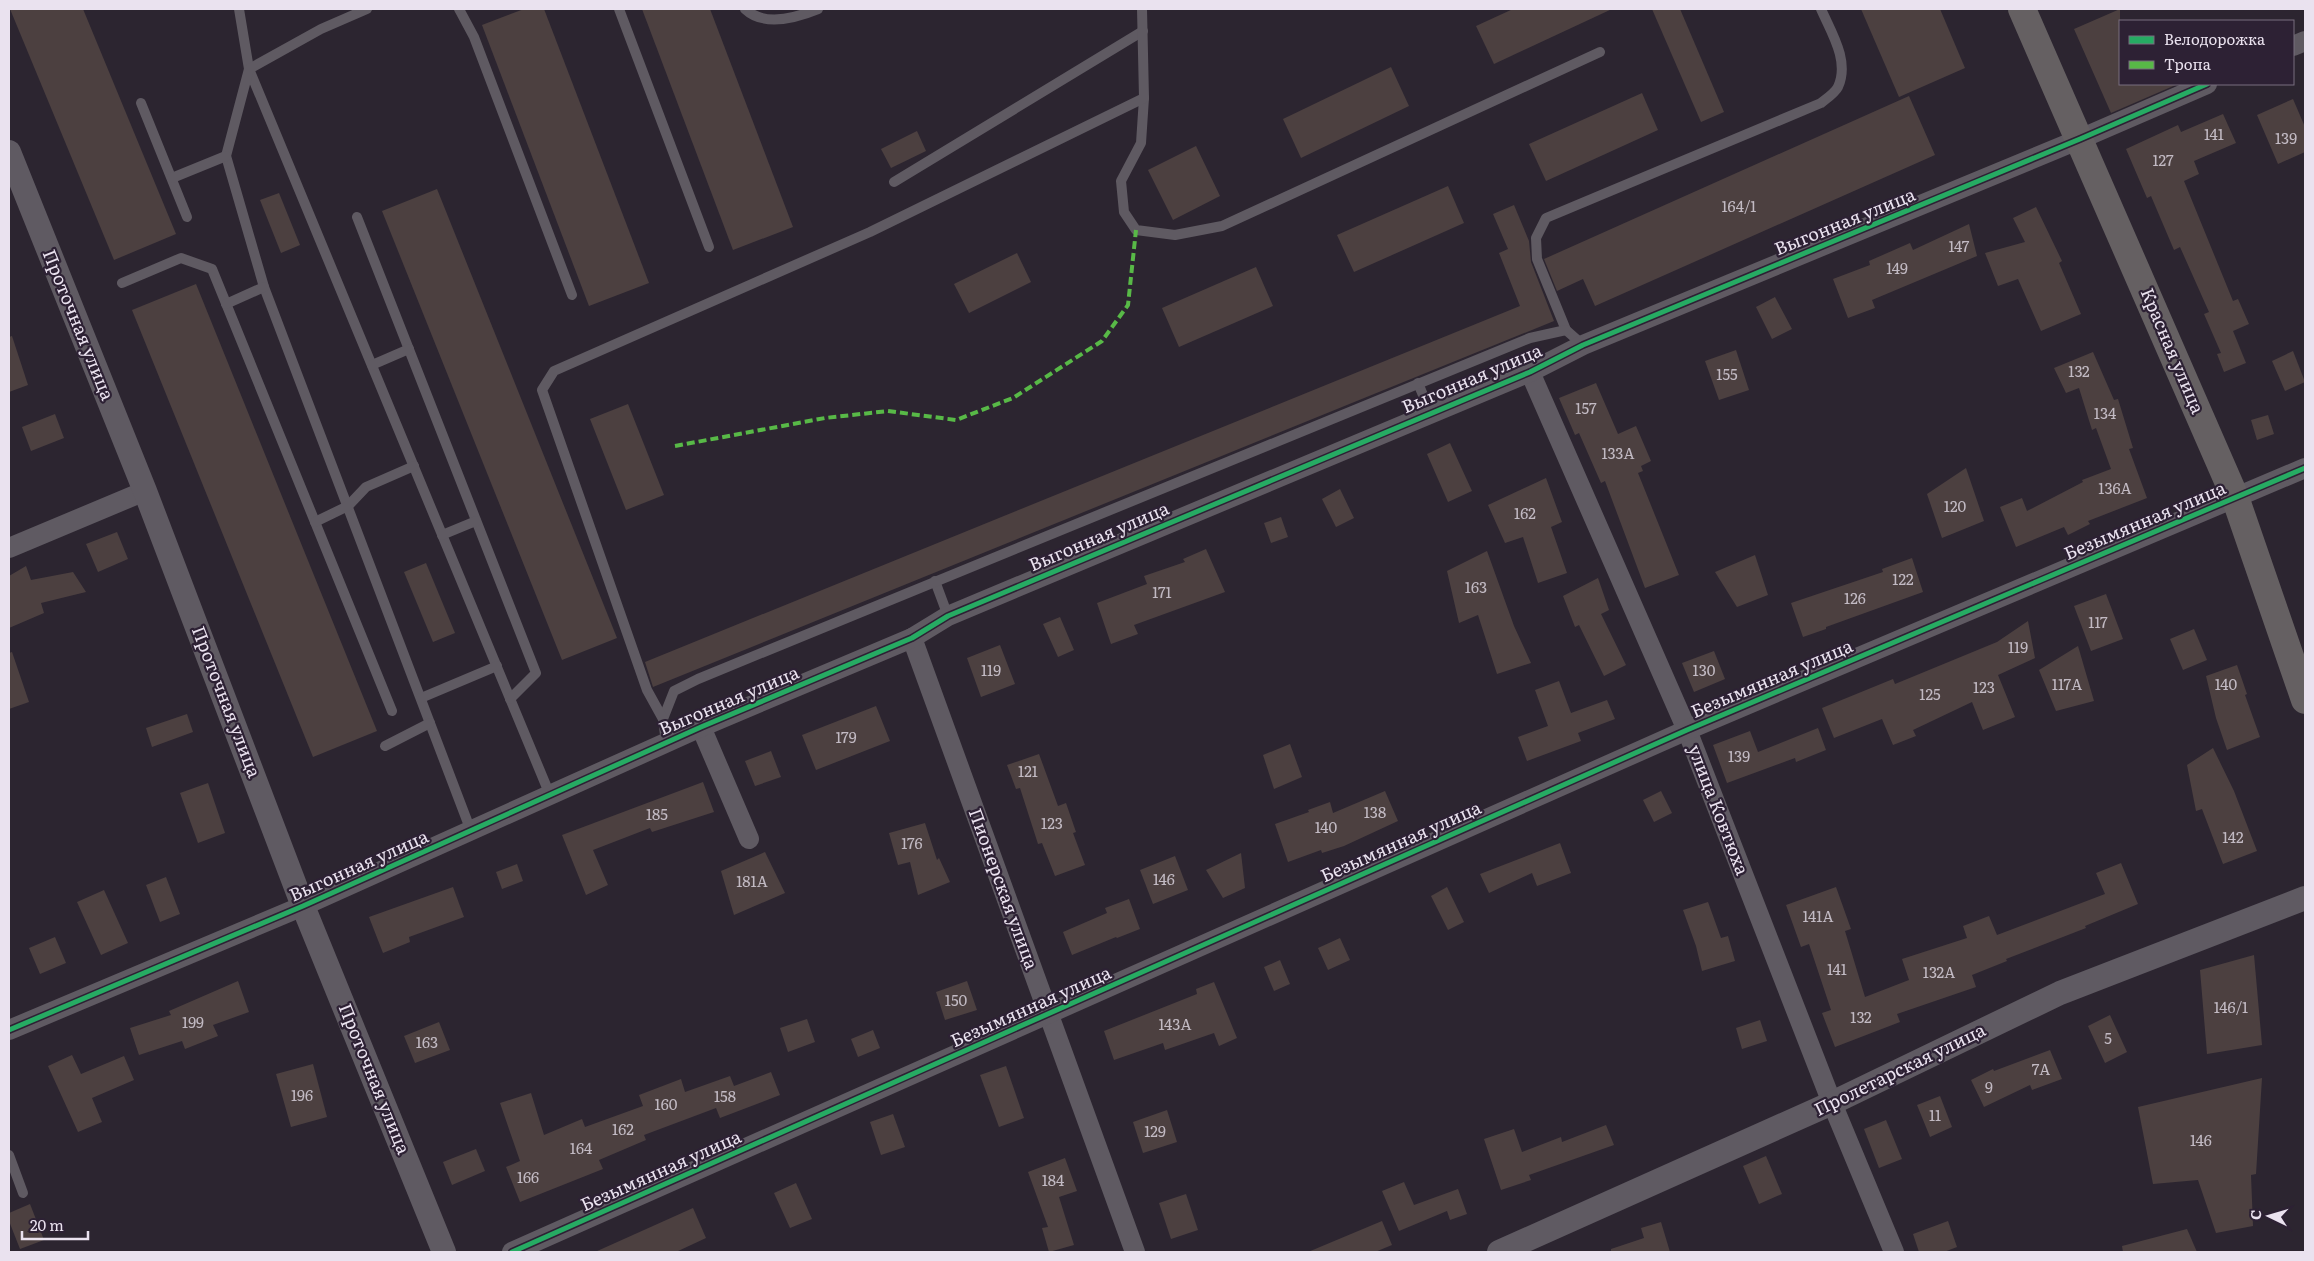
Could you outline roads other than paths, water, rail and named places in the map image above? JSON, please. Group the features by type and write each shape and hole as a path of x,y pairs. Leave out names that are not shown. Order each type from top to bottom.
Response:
{"main road":[{"name":"Красная улица","path":"2022,9 2235,497 2305,700"}],"street":[{"name":"Выгонная улица","path":"9,1030 303,906 701,727 912,638 948,616 1430,412 1530,372 1583,345 2080,139 2205,85"},
{"name":"Проточная улица","path":"9,152 145,491 303,906 444,1252"},
{"name":"улица Ковтюха","path":"1530,372 1687,730 1832,1103 1894,1252"},
{"name":"Безымянная улица","path":"512,1252 1687,730 2305,468"},
{"path":"9,548 145,491"},
{"name":"Пионерская улица","path":"912,638 1135,1252"},
{"name":"Выгонная улица","path":"701,727 749,839"},
{"name":"Пролетарская улица","path":"1499,1252 1832,1103 2060,993 2305,898"}],"lane":[{"path":"238,9 249,69 550,795"},
{"path":"367,9 321,29 249,69 226,156 264,288 472,831"},
{"path":"459,9 474,37 572,295"},
{"path":"619,9 709,247"},
{"path":"746,9 753,16 778,20 818,9"},
{"path":"1142,9 1144,98 1140,143 1121,181 1124,212 1136,230 1176,235 1222,226 1600,52"},
{"path":"1583,345 1566,330 1537,259 1536,238 1546,218 1822,103 1838,88 1842,72 1840,52 1821,9"},
{"path":"894,182 1142,30"},
{"path":"666,743 663,719 647,690 542,390 554,370 870,232 1144,98"},
{"path":"140,103 187,217"},
{"path":"172,178 226,156"},
{"path":"357,217 536,673 510,699"},
{"path":"122,283 181,258 212,269 392,711"},
{"path":"226,304 264,288"},
{"path":"663,719 674,691 698,679 1530,338 1566,330"},
{"path":"372,365 408,349"},
{"path":"1418,384 1430,412"},
{"path":"315,522 348,506 366,486 414,466"},
{"path":"442,535 476,521"},
{"path":"935,581 948,616"},
{"path":"421,698 497,666"},
{"path":"385,746 430,723"},
{"path":"9,1155 23,1193"}]}
